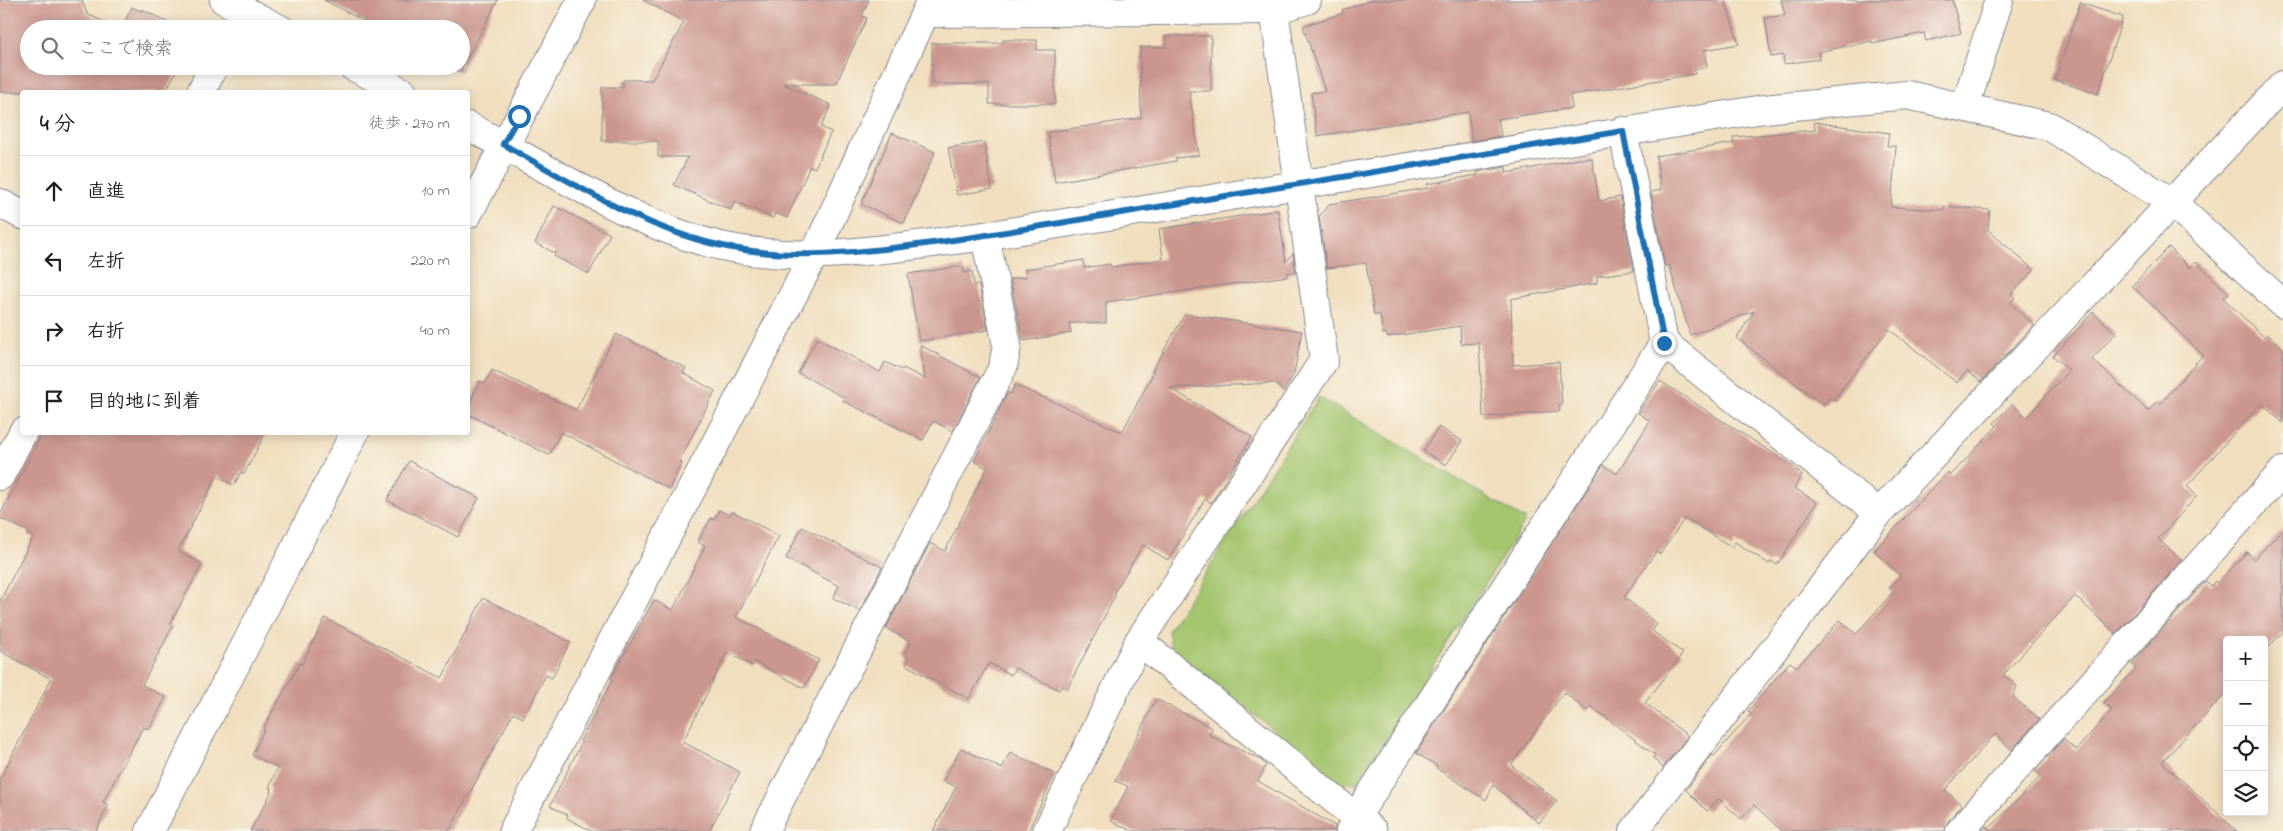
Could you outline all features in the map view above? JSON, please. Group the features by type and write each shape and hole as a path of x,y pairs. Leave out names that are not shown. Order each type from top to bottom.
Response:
{"street":[{"path":"470,210 503,144 582,0"},
{"path":"512,831 814,255 928,6 1274,10 1307,0"},
{"path":"1965,107 1999,0"},
{"path":"238,10 260,20"},
{"path":"1047,831 1138,641 1324,360 1274,10"},
{"path":"201,90 209,75"},
{"path":"370,75 399,90"},
{"path":"1634,831 1879,513 2283,85"},
{"path":"470,127 625,210 669,230 716,245 749,251 814,255 871,251 985,236 1764,108 1907,95 2049,126 2173,203 2283,304"},
{"path":"1623,131 1664,343 1879,513"},
{"path":"0,203 20,214"},
{"path":"764,831 1004,367 1007,346 985,236"},
{"path":"1138,641 1359,826 1664,343"},
{"path":"0,476 20,435"},
{"path":"150,831 353,435"},
{"path":"1960,831 2283,471"}],"green space":[{"path":"1319,397 1526,520 1358,783 1341,784 1171,648 1168,631"}],"building":[{"path":"0,0 82,0 87,14 100,20 20,20 20,75 174,75 166,90 20,90 20,92 0,92"},
{"path":"324,0 498,0 470,53 470,20 362,20"},
{"path":"643,0 869,0 862,16 867,18 836,84 783,84 831,105 821,127 831,132 815,168 810,166 787,218 775,213 773,218 735,201 731,210 674,185 688,157 658,157 658,141 602,141 602,87 623,87 623,80 652,80 684,22"},
{"path":"1372,0 1725,0 1739,44 1704,50 1707,67 1694,70 1695,74 1570,95 1572,108 1498,119 1501,136 1472,141 1468,112 1317,136 1311,93 1325,91 1303,26 1343,13 1342,10"},
{"path":"1781,0 1952,0 1961,33 1926,41 1924,33 1872,44 1872,41 1818,52 1819,59 1784,64 1783,55 1771,57 1765,18 1785,15"},
{"path":"2080,3 2123,17 2098,94 2055,80"},
{"path":"132,7 141,11 142,9 163,20 126,20"},
{"path":"1165,36 1211,36 1211,91 1189,91 1199,155 1176,158 1176,161 1055,182 1048,132 1141,118 1140,47 1166,47"},
{"path":"1003,40 1037,40 1037,50 1055,50 1055,104 989,104 989,84 932,84 932,43 1003,43"},
{"path":"1814,122 1889,133 1887,146 1896,146 1891,207 1944,210 1944,206 1990,210 1988,230 2034,270 2011,294 2015,298 2010,303 2034,325 1981,382 1967,371 1957,383 1889,329 1833,400 1830,398 1823,405 1737,338 1754,311 1690,335 1669,265 1665,266 1651,192 1661,190 1656,156 1734,143 1733,137 1815,130"},
{"path":"892,133 935,152 904,223 861,204"},
{"path":"984,142 992,189 957,195 948,148"},
{"path":"1592,158 1599,201 1620,197 1634,271 1597,276 1597,283 1511,299 1513,365 1559,362 1562,405 1559,405 1560,411 1483,417 1479,343 1461,344 1460,326 1387,337 1386,333 1383,334 1380,315 1374,315 1366,263 1327,268 1319,217 1329,204 1428,188 1427,184 1478,175 1477,172 1506,167 1507,173"},
{"path":"554,206 610,234 589,274 554,256 555,253 535,243"},
{"path":"1278,210 1286,262 1293,253 1296,272 1287,273 1288,276 1106,302 1106,323 1069,323 1071,333 1023,341 1010,279 1026,277 1025,269 1083,260 1084,268 1110,264 1111,267 1163,259 1159,229"},
{"path":"2169,247 2190,268 2196,262 2229,293 2223,298 2264,337 2267,334 2283,348 2283,423 2261,403 2187,486 2197,496 2158,539 2182,560 2116,634 2075,596 2003,675 2017,686 2013,697 2039,719 2012,750 1995,734 1945,790 1962,805 1948,821 1945,831 1782,831 1754,805 1741,819 1719,799 1707,811 1686,790 1712,755 1714,756 1751,714 1748,711 1790,662 1797,667 1840,620 1856,634 1893,592 1889,588 1901,576 1874,551 1948,472 1951,475 1997,426 1994,423 2012,404 2027,417 2069,370 2053,356 2093,312 2116,333 2092,359 2148,411 2157,401 2160,404 2203,355 2132,286"},
{"path":"963,266 964,273 972,271 974,285 979,285 988,330 919,341 908,274"},
{"path":"1185,314 1302,331 1294,373 1283,392 1275,383 1170,388 1252,437 1211,503 1205,499 1168,560 1143,545 1114,593 1116,594 1067,689 1062,686 1059,690 1015,668 1011,675 989,663 969,699 906,665 909,658 904,655 911,642 886,628 930,543 945,551 987,468 974,461 1008,392 1011,394 1015,385 1122,432 1154,372 1152,371"},
{"path":"616,334 686,368 683,373 715,391 679,462 682,463 669,489 561,432 549,455 470,415 470,402 480,381 485,383 492,370 576,410"},
{"path":"817,338 880,372 885,362 902,370 903,368 925,379 920,345 980,377 953,431 933,421 923,440 843,401 845,398 798,373"},
{"path":"1660,381 1790,464 1802,475 1794,488 1817,502 1777,565 1771,561 1769,564 1735,542 1732,547 1685,518 1660,554 1656,552 1624,597 1657,624 1652,631 1683,653 1645,703 1688,736 1663,768 1653,758 1655,755 1591,706 1587,711 1564,692 1511,765 1557,801 1539,823 1493,785 1486,800 1416,753 1603,465 1617,474 1650,421 1638,413"},
{"path":"1439,427 1462,441 1446,465 1423,451"},
{"path":"41,435 264,435 244,474 241,472 234,485 217,476 178,551 202,564 170,624 173,626 142,685 166,697 149,729 143,727 103,802 108,805 96,831 0,831 0,779 51,679 0,651 0,601 33,537 27,534 29,532 0,518"},
{"path":"409,461 479,498 458,537 387,500"},
{"path":"719,510 730,515 732,511 779,536 736,617 819,660 804,688 755,662 753,666 727,652 683,742 740,772 709,831 591,831 567,818 568,815 550,806 582,742 580,741 613,679 611,678 654,600 673,610 705,546 698,542 711,518 714,520"},
{"path":"802,527 882,567 860,611 833,598 839,586 786,558"},
{"path":"2283,529 2283,632 2268,648 2268,636 2223,636 2223,696 2162,762 2237,831 1981,831 1986,826 1989,829 2041,776 2035,771 2063,739 2076,750 2112,710 2104,702 2136,668 2132,664 2139,655 2206,581 2211,586 2215,581 2217,583 2247,552 2254,559"},
{"path":"483,598 570,642 552,678 546,675 523,718 513,713 449,831 250,831 271,793 271,788 269,787 278,768 252,755 264,727 300,663 302,664 325,618 442,678"},
{"path":"1156,699 1212,728 1209,735 1261,760 1266,765 1258,781 1335,826 1335,831 1132,831 1111,821 1128,786 1115,781"},
{"path":"961,748 1002,769 1010,752 1055,774 1028,831 933,831 956,787 943,781"}],"route":[{"path":"519,116 503,144 625,210 669,230 716,245 757,252 814,255 871,251 985,236 1623,131 1664,343"}]}
